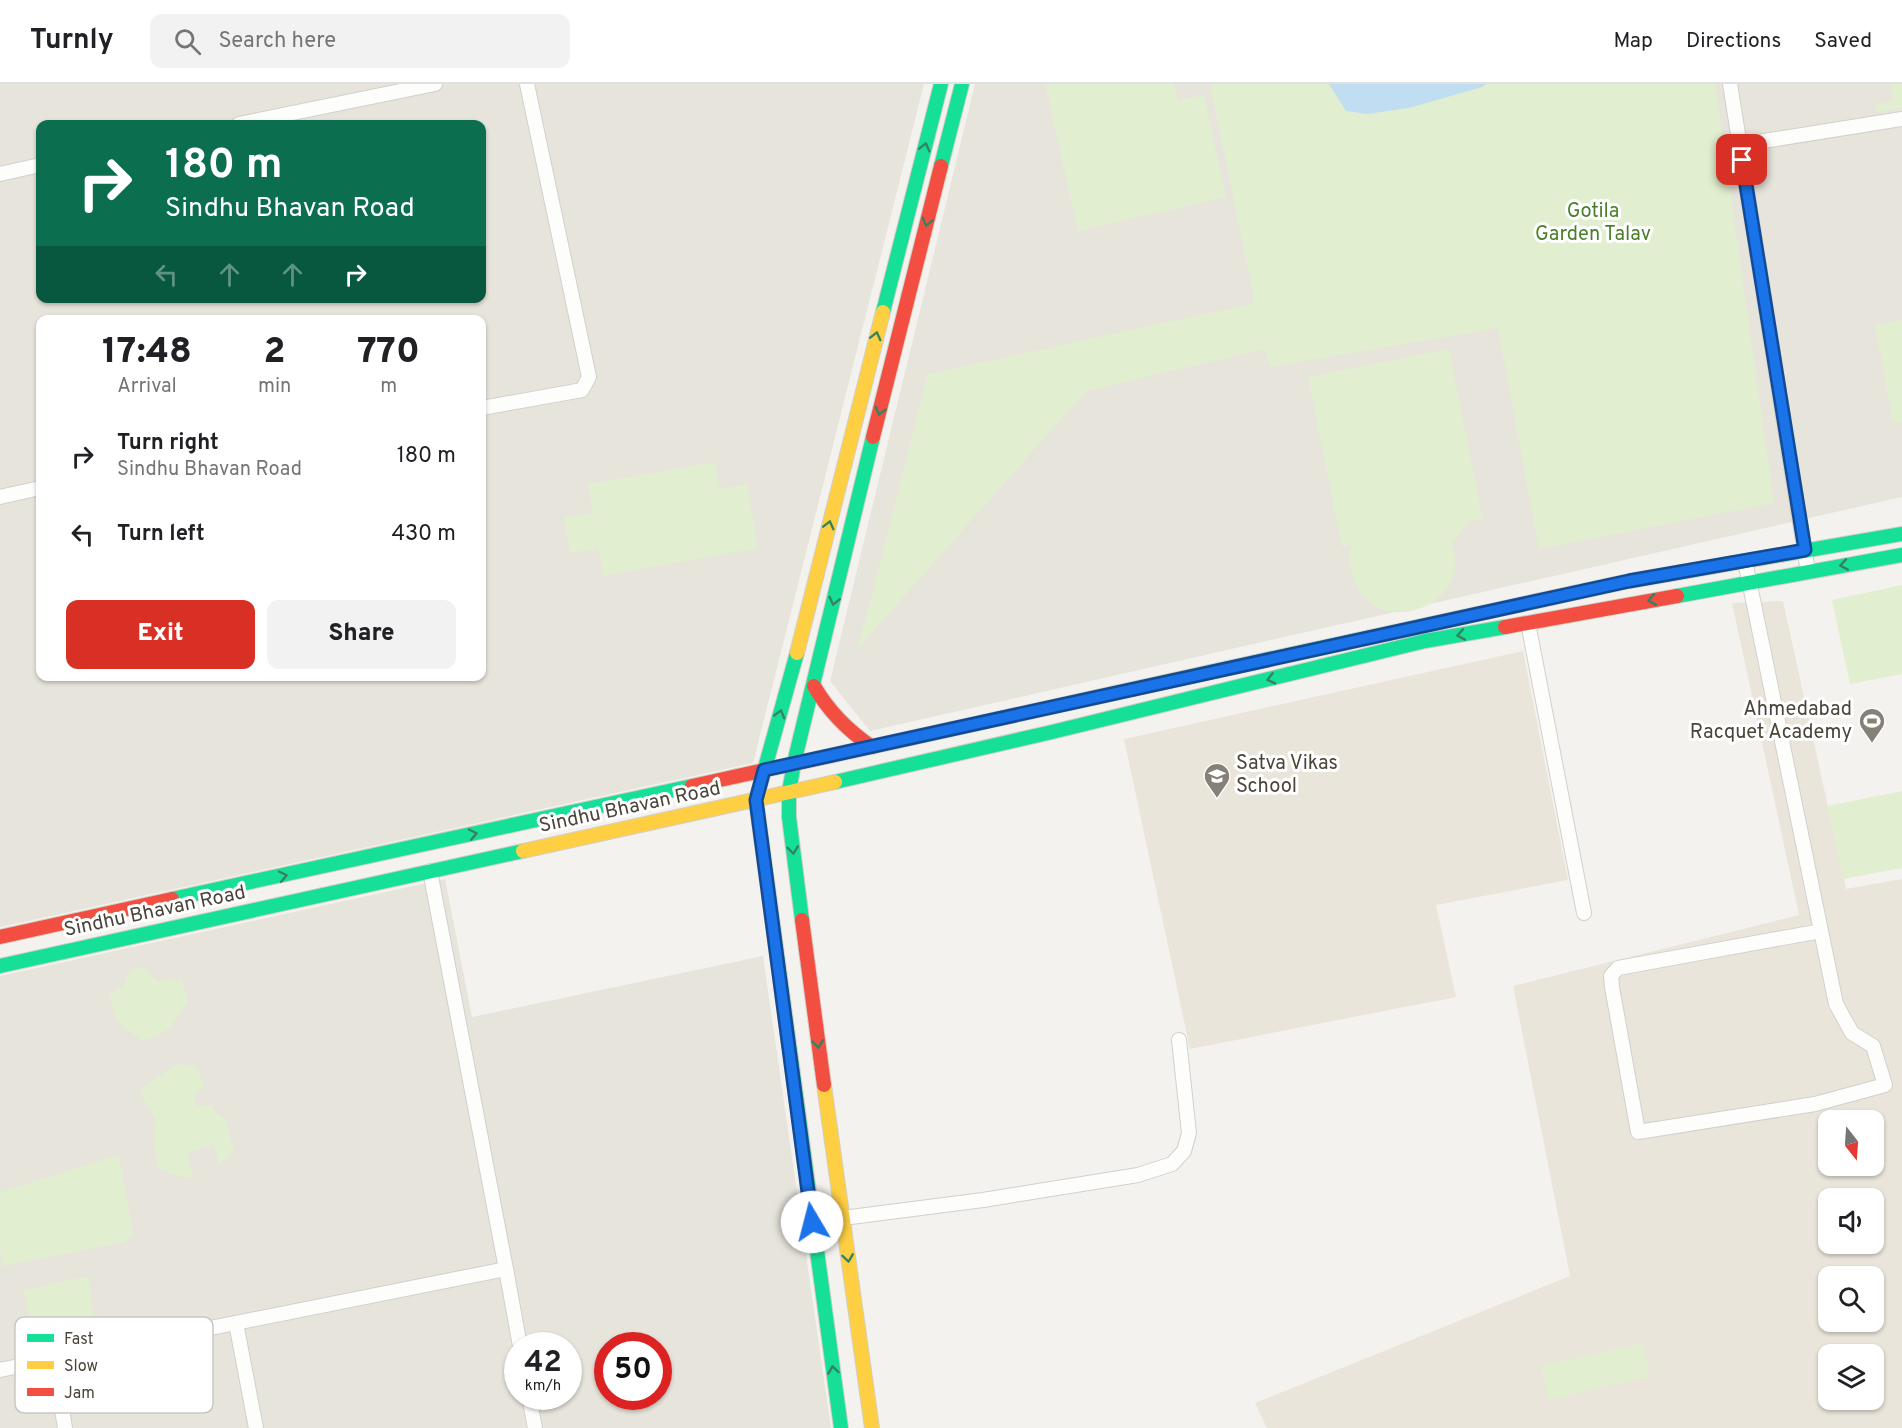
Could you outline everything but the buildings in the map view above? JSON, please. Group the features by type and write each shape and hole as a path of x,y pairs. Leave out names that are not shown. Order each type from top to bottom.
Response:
{"main road":[{"path":"841,1428 756,800 808,613 941,84"},
{"path":"872,1428 793,852 789,792 794,763 886,384 962,84"},
{"name":"Sindhu Bhavan Road","path":"0,938 1629,581 1902,534"},
{"name":"Sindhu Bhavan Road","path":"0,966 756,800 1052,732 1425,641 1902,555"},
{"path":"814,686 823,703 838,722 872,747"}],"street":[{"path":"258,120 435,84"},
{"path":"486,407 582,390 590,377 527,84"},
{"path":"1730,84 1808,572"},
{"path":"1739,146 1902,119"},
{"path":"0,174 36,166"},
{"path":"0,496 36,489"},
{"path":"1745,561 1836,1004 1851,1033 1873,1046 1885,1085 1815,1104 1638,1132 1612,987 1611,976 1618,968 1821,931"},
{"path":"1528,622 1584,913"},
{"path":"430,872 517,1332"},
{"path":"812,1222 983,1200 1138,1175 1172,1164 1184,1151 1189,1133 1179,1040"},
{"path":"213,1328 506,1269"},
{"path":"236,1323 256,1428"},
{"path":"0,1370 15,1367"},
{"path":"532,1410 535,1428"},
{"path":"63,1413 65,1428"}],"shaded area":[{"path":"0,84 924,84 753,763 0,927"},
{"path":"975,84 1902,84 1902,497 870,731 830,681"},
{"path":"1783,601 1846,889 1902,879 1902,1428 1267,1428 1255,1403 1570,1276 1513,986 1799,915 1732,603"},
{"path":"1523,651 1568,880 1436,905 1456,997 1190,1049 1124,739"},
{"path":"445,879 472,1017 763,956 831,1428 0,1428 0,976"}],"green space":[{"path":"1045,84 1174,84 1178,101 1204,95 1226,197 1078,231"},
{"name":"Gotila Garden Talav","path":"1210,84 1715,84 1774,503 1539,549 1498,328 1270,367 1265,349 1086,391 858,648 928,374 1255,303"},
{"path":"1890,84 1902,84 1902,108 1877,112 1876,104 1893,101"},
{"path":"1902,320 1902,422 1893,423 1875,326"},
{"path":"1449,349 1483,519 1468,522 1452,544 1455,566 1450,584 1437,599 1421,608 1402,612 1383,610 1366,599 1354,581 1350,563 1352,545 1342,547 1308,377"},
{"path":"715,462 719,489 747,484 758,548 603,576 598,548 570,553 564,518 593,513 588,484"},
{"path":"1902,585 1902,674 1850,684 1832,600"},
{"path":"1902,791 1902,868 1843,879 1827,806"},
{"path":"142,967 157,981 182,979 188,999 176,1021 165,1032 150,1039 141,1040 117,1021 109,995 123,986 130,970"},
{"path":"177,1064 196,1066 204,1086 194,1095 197,1106 212,1106 217,1114 225,1118 234,1151 219,1165 214,1144 187,1153 194,1178 184,1178 159,1169 153,1139 156,1121 143,1098 141,1089"},
{"path":"119,1155 133,1234 125,1242 3,1266 0,1252 0,1192"},
{"path":"88,1276 94,1317 30,1317 23,1290"},
{"path":"1642,1343 1650,1376 1549,1400 1541,1366"}],"water":[{"path":"1329,84 1486,84 1409,108 1367,114 1346,111"}],"traffic: fast":[{"path":"883,312 941,84"},
{"path":"941,166 962,84"},
{"path":"802,920 789,817 789,792 794,763 873,437"},
{"path":"1210,672 1629,581 1902,534"},
{"path":"1677,596 1902,555"},
{"path":"835,782 1052,732 1425,641 1505,627"},
{"path":"797,653 756,800 841,1428"},
{"path":"172,899 692,786"},
{"path":"0,966 523,851"}],"traffic: slow":[{"path":"797,653 883,312"},
{"path":"893,742 1210,672"},
{"path":"523,851 835,782"},
{"path":"824,1085 872,1428"}],"traffic: jam":[{"path":"873,437 941,166"},
{"path":"1505,627 1677,596"},
{"path":"814,686 839,720 872,747"},
{"path":"692,786 893,742"},
{"path":"0,937 172,899"},
{"path":"802,920 824,1085"}],"place":[{"name":"Ahmedabad Racquet Academy","path":"1872,744"},
{"name":"Satva Vikas School","path":"1217,799"}],"route":[{"path":"812,1222 756,800 764,770 1629,581 1805,550 1742,160"}]}
